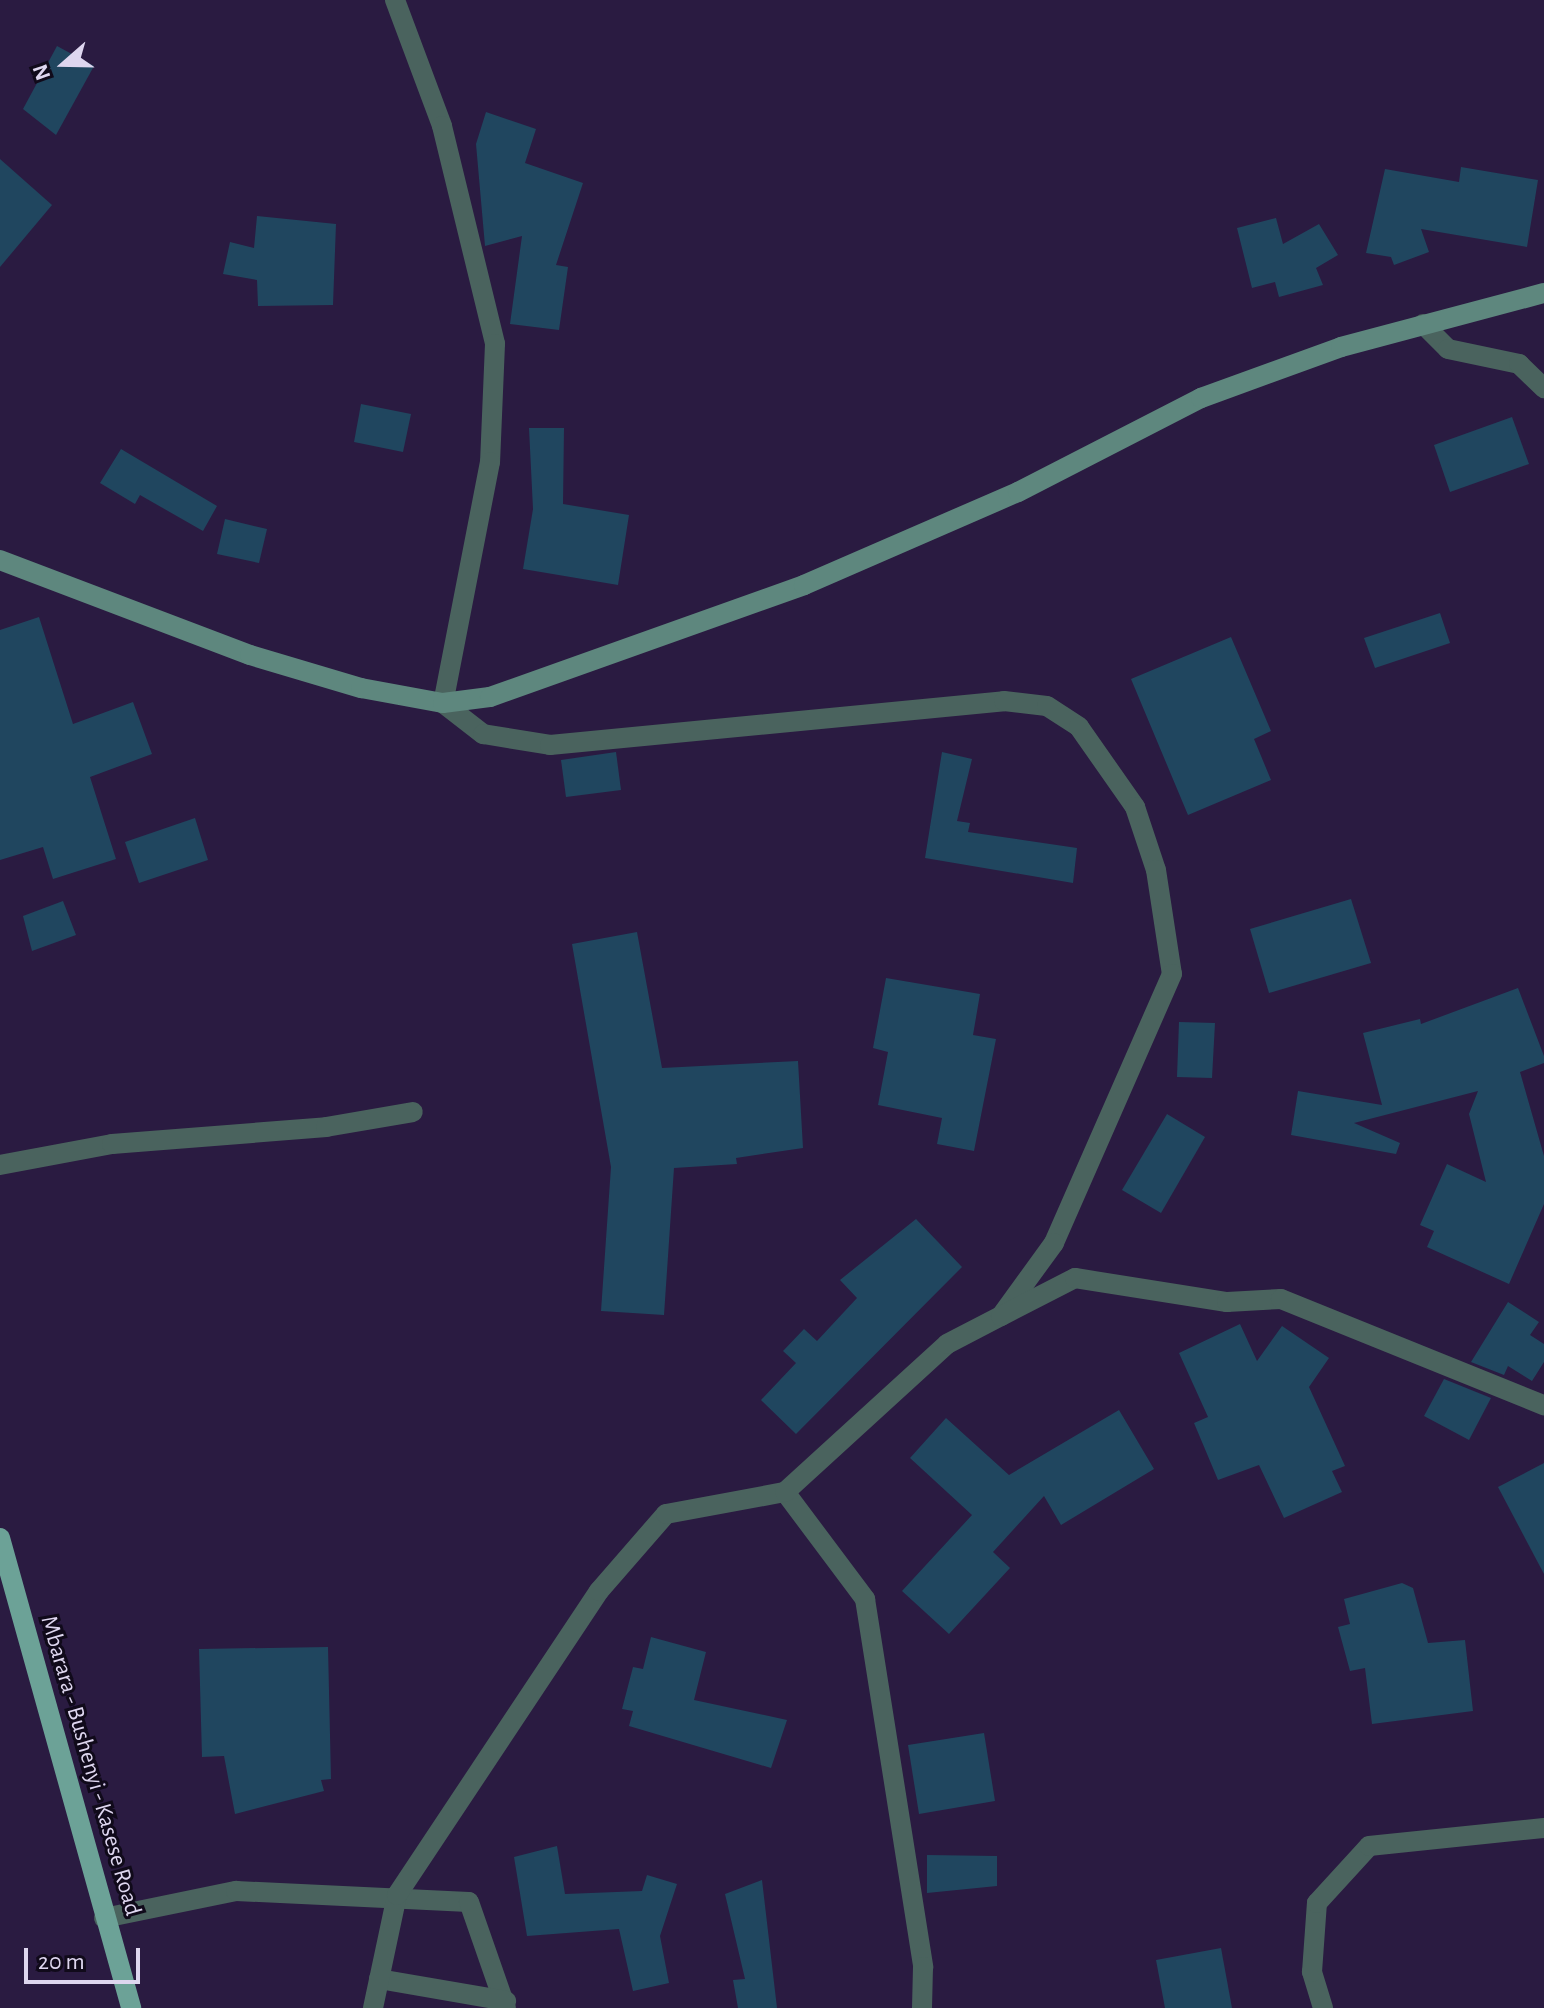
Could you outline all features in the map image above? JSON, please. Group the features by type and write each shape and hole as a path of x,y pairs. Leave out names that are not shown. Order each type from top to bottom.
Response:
{"main road":[{"path":"0,560 250,655 361,688 443,703 530,685 804,585 1018,492 1201,398 1423,324 1544,293"},
{"name":"Mbarara - Bushenyi - Kasese Road","path":"0,1538 131,2008"}],"street":[{"path":"395,0 442,126 495,344 490,462 443,703 483,734 550,745 1004,701 1047,706 1079,727 1135,807 1156,870 1172,974 1054,1243 1001,1316"},
{"path":"1423,324 1448,349 1519,364 1544,388"},
{"path":"0,1165 112,1144 326,1127 413,1112"},
{"path":"373,2008 397,1895 599,1591 666,1514 785,1492 947,1344 1001,1316 1075,1278 1227,1302 1281,1299 1544,1405"},
{"path":"785,1492 865,1599 923,1967 922,2008"},
{"path":"1323,2008 1312,1972 1317,1903 1369,1846 1544,1828"},
{"path":"104,1918 236,1891 397,1895 469,1902 506,2005"},
{"path":"379,1979 506,2005"}],"building":[{"path":"57,46 94,66 56,135 23,109"},
{"path":"486,112 536,129 525,163 583,183 556,265 568,267 559,330 510,324 522,236 485,246 476,144"},
{"path":"0,159 52,205 0,267"},
{"path":"1461,167 1538,180 1527,247 1421,229 1429,252 1394,265 1391,257 1366,253 1385,169 1459,182"},
{"path":"257,216 336,224 333,305 258,306 257,280 223,274 230,242 254,248"},
{"path":"1276,218 1283,244 1319,224 1338,255 1316,268 1323,285 1279,297 1275,282 1252,288 1237,228"},
{"path":"361,404 411,414 403,452 354,442"},
{"path":"1512,417 1529,464 1450,492 1434,445"},
{"path":"529,428 564,428 563,504 629,515 618,585 523,569 533,509"},
{"path":"121,449 217,506 203,531 140,495 135,504 100,483"},
{"path":"225,519 267,529 259,563 217,554"},
{"path":"1440,613 1450,643 1375,668 1364,638"},
{"path":"39,617 73,724 133,702 152,754 90,777 116,859 53,879 43,847 0,860 0,630"},
{"path":"1231,637 1271,731 1254,739 1271,780 1188,815 1131,679"},
{"path":"616,752 621,790 566,797 561,760"},
{"path":"942,752 972,759 957,821 970,823 968,832 1077,848 1073,883 925,858"},
{"path":"195,818 208,860 139,883 125,842"},
{"path":"1351,899 1371,963 1269,993 1250,929"},
{"path":"63,901 76,935 32,951 23,916"},
{"path":"637,932 662,1068 798,1061 803,1148 736,1158 737,1164 674,1168 664,1315 601,1311 611,1167 572,944"},
{"path":"886,978 980,994 973,1035 996,1039 974,1151 937,1144 942,1118 878,1105 888,1052 873,1048"},
{"path":"1518,988 1544,1056 1544,1063 1520,1072 1544,1156 1544,1204 1509,1284 1427,1247 1434,1231 1420,1225 1447,1164 1486,1182 1469,1114 1478,1091 1354,1123 1400,1143 1396,1154 1291,1135 1298,1091 1382,1105 1363,1033 1420,1019 1421,1024"},
{"path":"1179,1022 1215,1023 1212,1078 1177,1077"},
{"path":"1167,1114 1205,1137 1161,1213 1122,1190"},
{"path":"916,1219 962,1267 796,1434 761,1400 796,1363 783,1351 804,1329 817,1341 857,1298 840,1280"},
{"path":"1508,1302 1539,1322 1530,1335 1544,1344 1544,1362 1532,1381 1508,1366 1504,1375 1471,1362"},
{"path":"1240,1324 1257,1361 1282,1326 1329,1358 1309,1387 1345,1466 1332,1471 1342,1492 1284,1518 1259,1465 1218,1480 1194,1423 1208,1417 1179,1353"},
{"path":"1444,1379 1491,1398 1469,1440 1424,1416"},
{"path":"1119,1410 1154,1469 1061,1525 1044,1496 993,1552 1010,1568 949,1634 902,1591 972,1515 910,1458 946,1418 1009,1475"},
{"path":"1544,1463 1544,1574 1498,1487"},
{"path":"1402,1583 1413,1588 1428,1643 1465,1640 1473,1711 1372,1724 1365,1668 1350,1671 1338,1627 1350,1624 1344,1599"},
{"path":"651,1637 706,1652 694,1700 787,1720 771,1768 629,1726 633,1711 622,1709 633,1667 643,1669"},
{"path":"328,1647 331,1779 321,1780 324,1791 235,1814 224,1756 202,1757 199,1649"},
{"path":"984,1733 995,1801 919,1814 908,1745"},
{"path":"557,1846 565,1894 642,1891 647,1875 677,1884 660,1936 669,1983 633,1991 619,1929 527,1936 514,1857"},
{"path":"927,1855 997,1856 997,1886 927,1893"},
{"path":"762,1880 777,2008 738,2008 733,1980 745,1979 725,1894"},
{"path":"1221,1948 1232,2008 1165,2008 1156,1960"}]}
